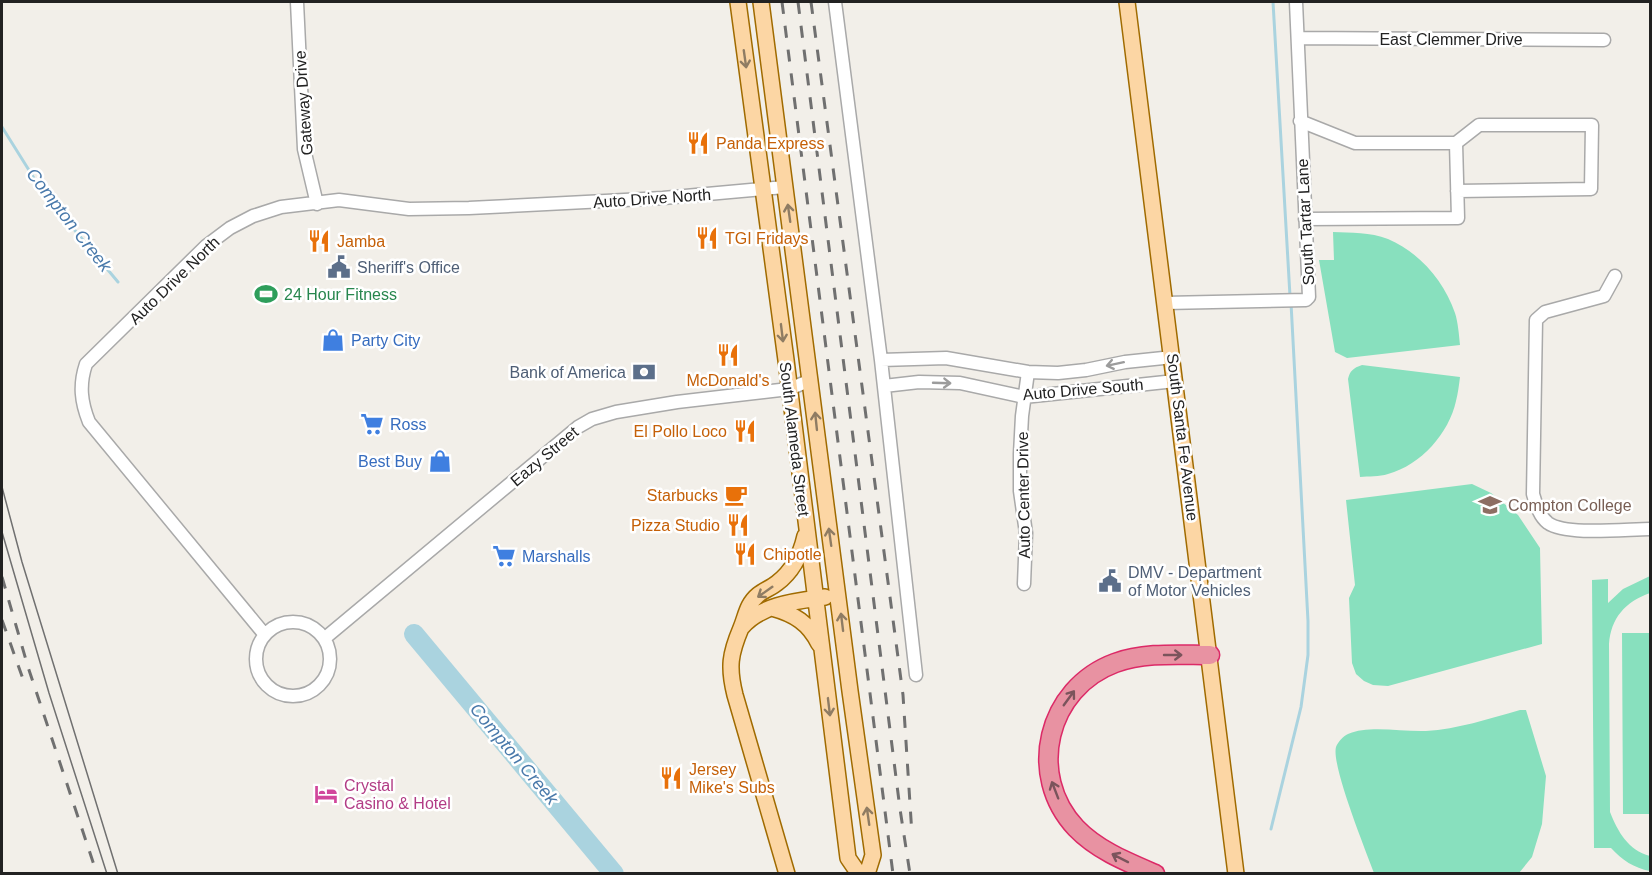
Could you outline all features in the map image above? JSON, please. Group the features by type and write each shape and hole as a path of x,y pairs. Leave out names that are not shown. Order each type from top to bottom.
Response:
{"highway":[{"path":"1155,873 1108,852 1074,826 1059,802 1050,779 1049,744 1053,725 1059,711 1078,686 1088,677 1116,663 1156,655 1210,655"}],"main road":[{"name":"South Alameda Street","path":"738,2 848,858 859,873"},
{"name":"South Alameda Street","path":"761,2 873,855 867,873"},
{"name":"South Santa Fe Avenue","path":"1127,2 1236,873"},
{"path":"787,873 731,681 731,652 747,608 757,596 778,582 793,567 802,550 806,528"},
{"path":"740,629 748,620 772,608 838,595"},
{"path":"772,608 802,620 812,631 822,649"}],"street":[{"name":"Gateway Drive","path":"297,2 304,150 317,204"},
{"path":"835,2 881,360 916,675"},
{"name":"South Tartar Lane","path":"1165,303 1276,302 1306,300 1309,297 1296,2"},
{"name":"East Clemmer Drive","path":"1298,38 1604,40"},
{"path":"1300,121 1355,143 1456,143 1479,125 1592,125 1591,189 1457,191"},
{"path":"1305,219 1458,218 1456,143"},
{"name":"Auto Drive North","path":"265,635 89,422 82,404 81,380 86,364 206,246 230,228 253,216 281,207 339,200 409,209 469,208 663,198 785,187"},
{"path":"1615,276 1604,296 1545,312 1536,320 1533,494 1538,511 1547,522 1563,530 1650,529"},
{"name":"Auto Drive South","path":"881,360 946,358 1028,372 1058,373 1173,357"},
{"name":"Auto Center Drive","path":"1024,584 1026,533 1020,491 1020,454 1028,372"},
{"name":"Eazy Street","path":"325,638 578,427 592,419 616,412 667,404 789,389 811,380"},
{"name":"Auto Drive South","path":"884,386 919,382 960,383 1024,397 1175,381"},
{"path":"296,621 315,628 325,638 331,659 324,680 312,691 297,696 281,694 267,685 259,672 256,656 257,649 265,635 282,623 296,621"}],"green space":[{"path":"1333,232 1360,233 1388,239 1420,260 1437,279 1450,301 1457,320 1460,345 1347,358 1335,352 1319,260 1334,260"},
{"path":"1362,365 1460,377 1452,413 1440,436 1412,463 1385,475 1360,477 1348,379 1352,370"},
{"path":"1472,484 1491,493 1518,515 1540,548 1542,644 1388,686 1373,685 1364,681 1356,674 1352,663 1349,598 1355,585 1346,500"},
{"path":"1650,576 1650,593 1633,601 1621,612 1613,626 1609,644 1610,812 1630,845 1650,856 1650,871 1629,863 1611,848 1594,848 1592,580 1608,579 1608,603 1623,589"},
{"path":"1622,633 1650,633 1650,814 1623,814"},
{"path":"1526,710 1546,776 1542,824 1532,857 1519,873 1374,873 1339,771 1336,747 1341,739 1356,731 1426,731 1450,728"}],"waterway":[{"path":"1273,2 1290,296"},
{"name":"Compton Creek","path":"2,127 42,191 118,282"},
{"path":"1271,829 1301,707 1308,655 1291,303"},
{"name":"Compton Creek","path":"414,634 614,874"}],"tram line":[{"path":"2,487 22,562 118,874"},
{"path":"2,532 49,693 107,874"}],"railway":[{"path":"782,2 893,874"},
{"path":"798,2 910,874"},
{"path":"811,2 903,695 912,835"},
{"path":"2,577 28,667 97,874"},
{"path":"2,620 23,679"}],"place":[{"name":"Panda Express","path":"698,143"},
{"name":"TGI Fridays","path":"707,238"},
{"name":"Jamba","path":"319,241"},
{"name":"Sheriff's Office","path":"339,267"},
{"name":"24 Hour Fitness","path":"266,294"},
{"name":"Party City","path":"333,340"},
{"name":"McDonald's","path":"728,355"},
{"name":"Bank of America","path":"644,372"},
{"name":"Ross","path":"372,424"},
{"name":"El Pollo Loco","path":"745,431"},
{"name":"Best Buy","path":"440,461"},
{"name":"Starbucks","path":"736,495"},
{"name":"Compton College","path":"1490,505"},
{"name":"Pizza Studio","path":"738,525"},
{"name":"Chipotle","path":"745,554"},
{"name":"Marshalls","path":"504,556"},
{"name":"DMV - Department of Motor Vehicles","path":"1110,581"},
{"name":"Jersey Mike's Subs","path":"671,778"},
{"name":"Crystal Casino & Hotel","path":"326,794"}]}
